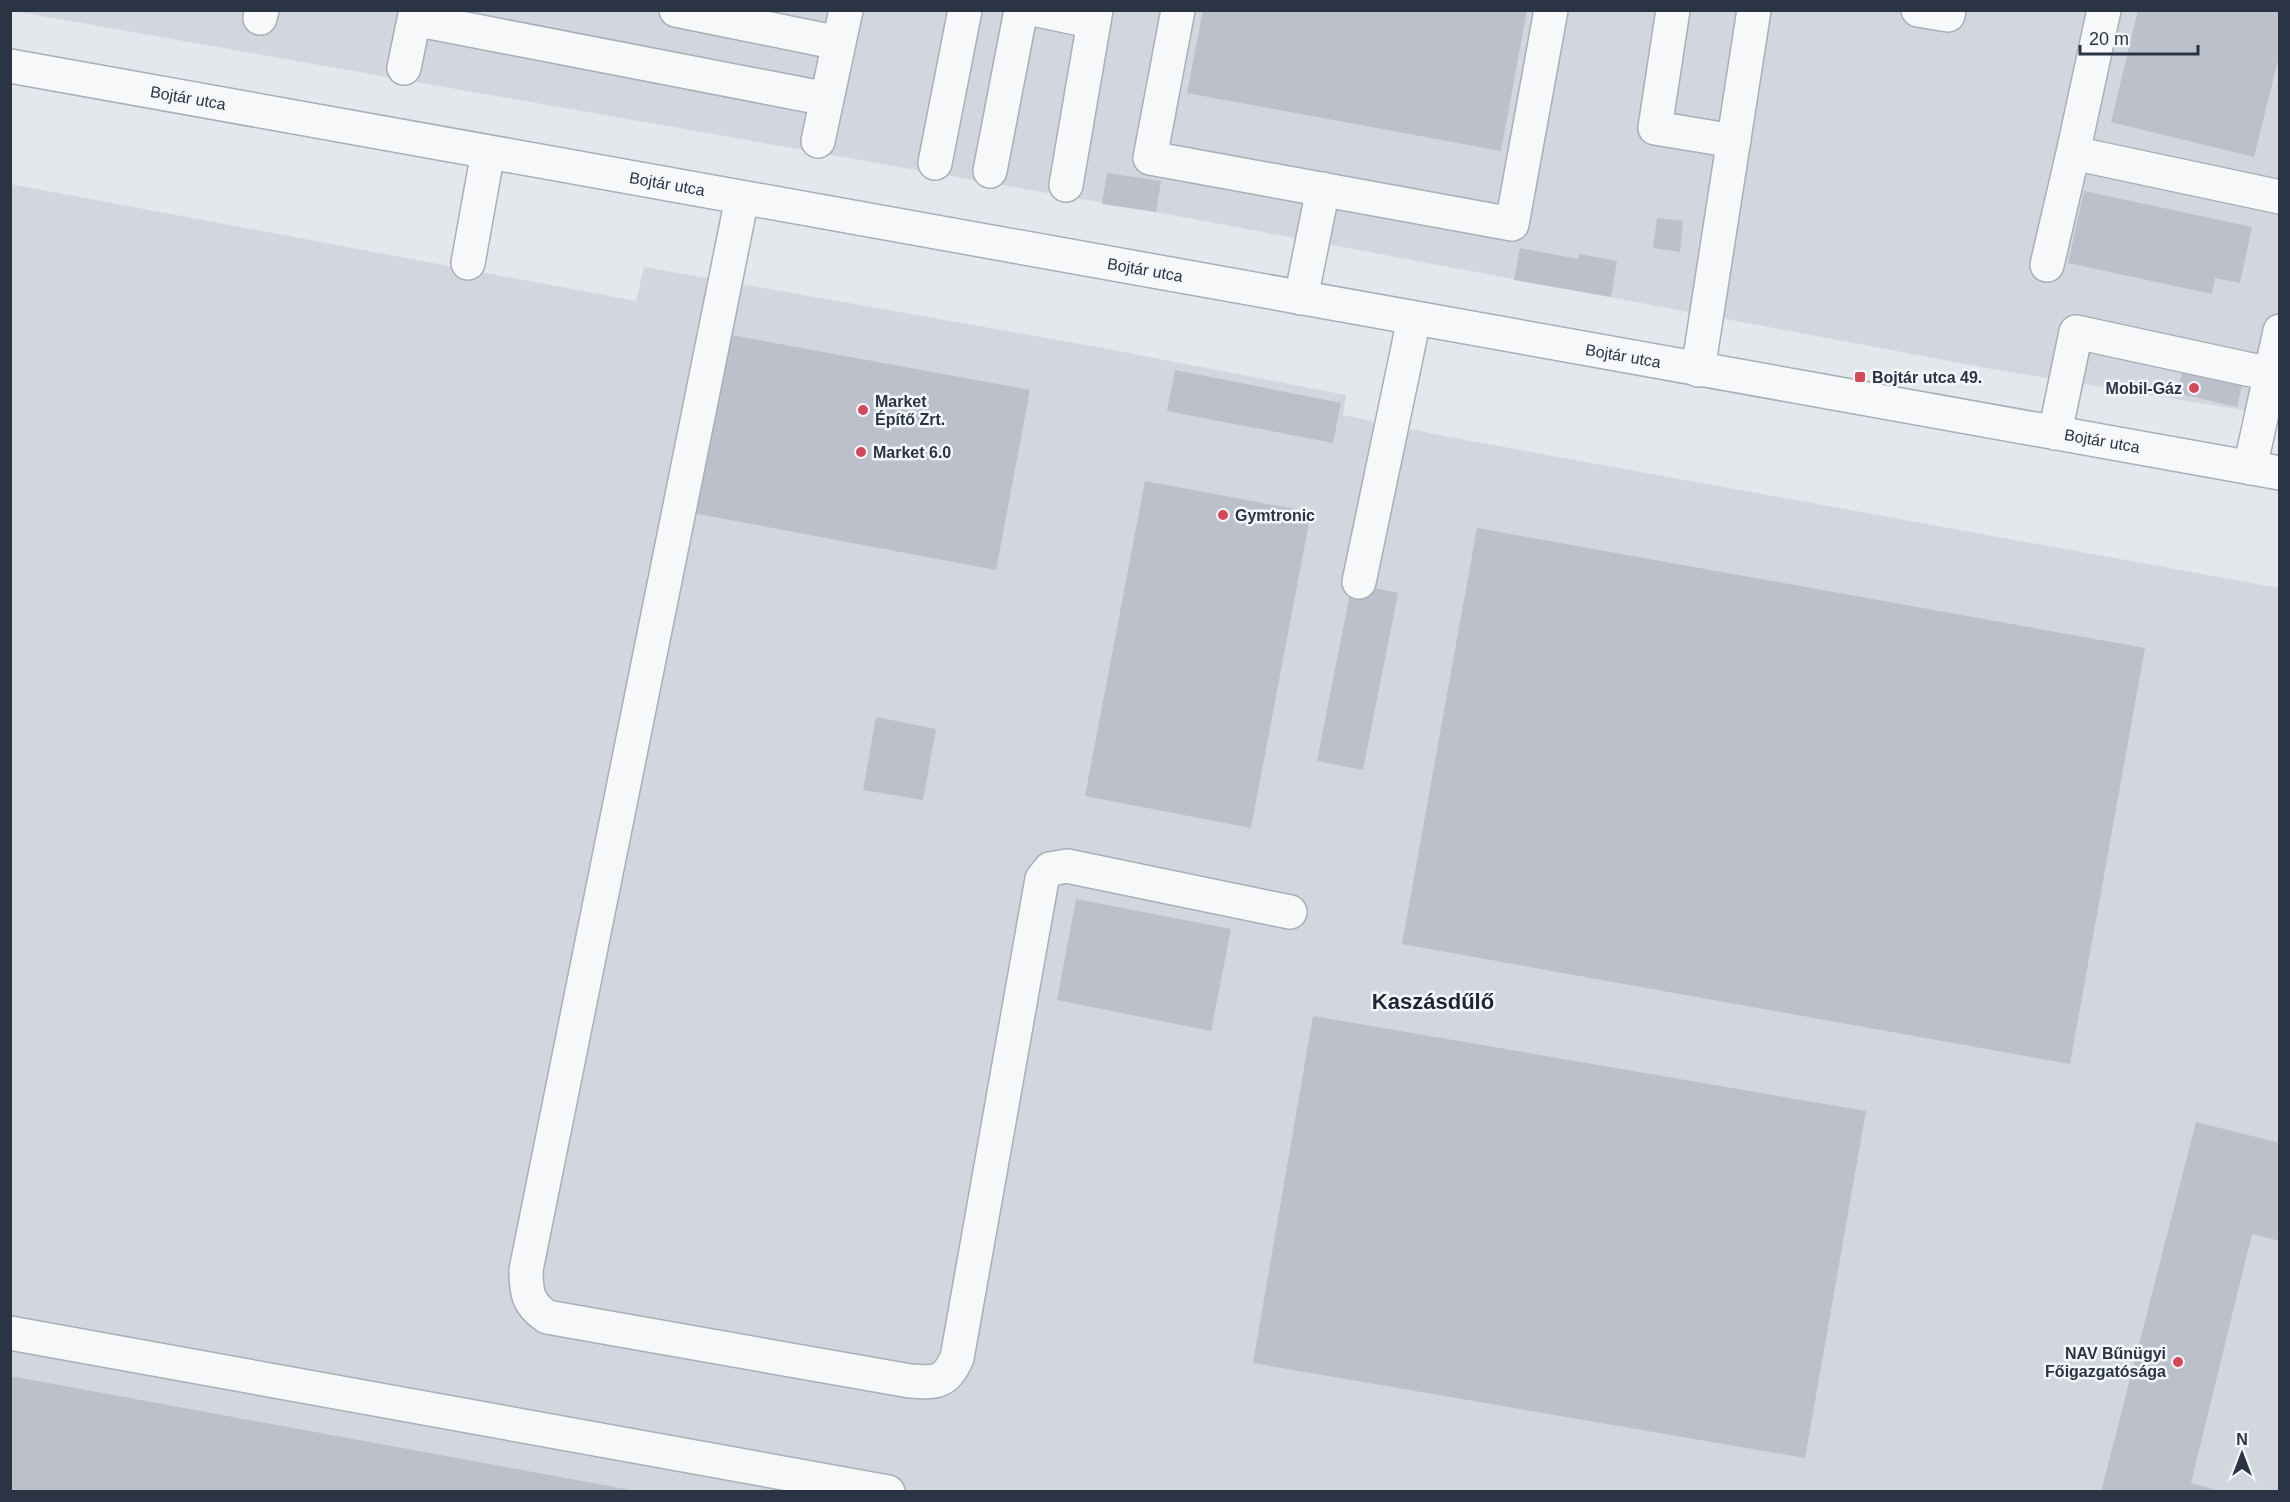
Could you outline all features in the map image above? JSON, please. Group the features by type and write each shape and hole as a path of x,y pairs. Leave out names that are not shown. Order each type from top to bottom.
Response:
{"street":[{"path":"676,10 839,43"},
{"path":"818,141 846,10"},
{"path":"935,163 965,10"},
{"path":"990,171 1021,10"},
{"path":"1038,10 1095,16 1066,185"},
{"path":"1178,10 1150,158 1512,224 1551,10"},
{"path":"1673,10 1655,128 1734,141"},
{"path":"1698,370 1754,10"},
{"path":"1918,10 1948,15 1949,10"},
{"path":"2047,265 2104,10"},
{"path":"404,68 415,15 827,99"},
{"name":"Bojtár utca","path":"10,66 2265,470"},
{"path":"468,263 488,152"},
{"path":"2073,153 2280,197"},
{"path":"1301,298 1323,189"},
{"path":"742,198 526,1270 526,1292 532,1307 547,1317 910,1382 928,1383 941,1380 950,1373 957,1358 1042,879 1050,869 1067,866 1290,912"},
{"path":"1359,582 1414,319"},
{"path":"2265,470 2270,374 2280,331"},
{"path":"2055,433 2076,332 2270,374"},
{"path":"10,1333 888,1491"}],"shaded area":[{"path":"13,11 2279,11 2279,416 1992,369 1156,212"},
{"path":"10,184 636,301 644,267 1103,348 1346,395 1343,415 1449,437 2279,588 2279,1491 11,1491"}],"building":[{"path":"1203,10 1527,10 1501,151 1187,93"},
{"path":"2138,10 2280,10 2280,52 2254,157 2111,122"},
{"path":"1107,173 1161,181 1156,212 1102,204"},
{"path":"2084,191 2252,227 2240,283 2215,278 2212,294 2068,263"},
{"path":"1657,218 1683,221 1680,252 1653,248"},
{"path":"1520,248 1578,259 1579,254 1617,261 1611,297 1514,280"},
{"name":"Market 6.0","path":"726,334 1030,390 996,570 693,513"},
{"path":"1175,370 1341,403 1333,443 1167,411"},
{"path":"2182,372 2242,386 2237,407 2177,393"},
{"path":"1145,481 1311,512 1251,828 1085,796"},
{"path":"1477,528 2145,648 2070,1064 1402,944"},
{"path":"1352,583 1398,593 1363,770 1317,761"},
{"path":"876,717 936,729 923,800 863,790"},
{"path":"1076,899 1231,929 1211,1031 1057,1000"},
{"path":"1313,1016 1866,1111 1805,1458 1253,1363"},
{"name":"NAV Bűnügyi Főigazgatósága","path":"2196,1122 2280,1143 2280,1241 2252,1234 2191,1483 2224,1492 2101,1492"},
{"path":"10,1376 631,1490 631,1492 10,1492"}],"place":[{"name":"Bojtár utca 49.","path":"1860,377"},
{"name":"Mobil-Gáz","path":"2194,388"},
{"name":"Market Építő Zrt.","path":"863,410"},
{"name":"Market 6.0","path":"861,452"},
{"name":"Gymtronic","path":"1223,515"},
{"name":"NAV Bűnügyi Főigazgatósága","path":"2178,1362"}],"district":[{"name":"Kaszásdűlő","path":"1433,1001"}]}
